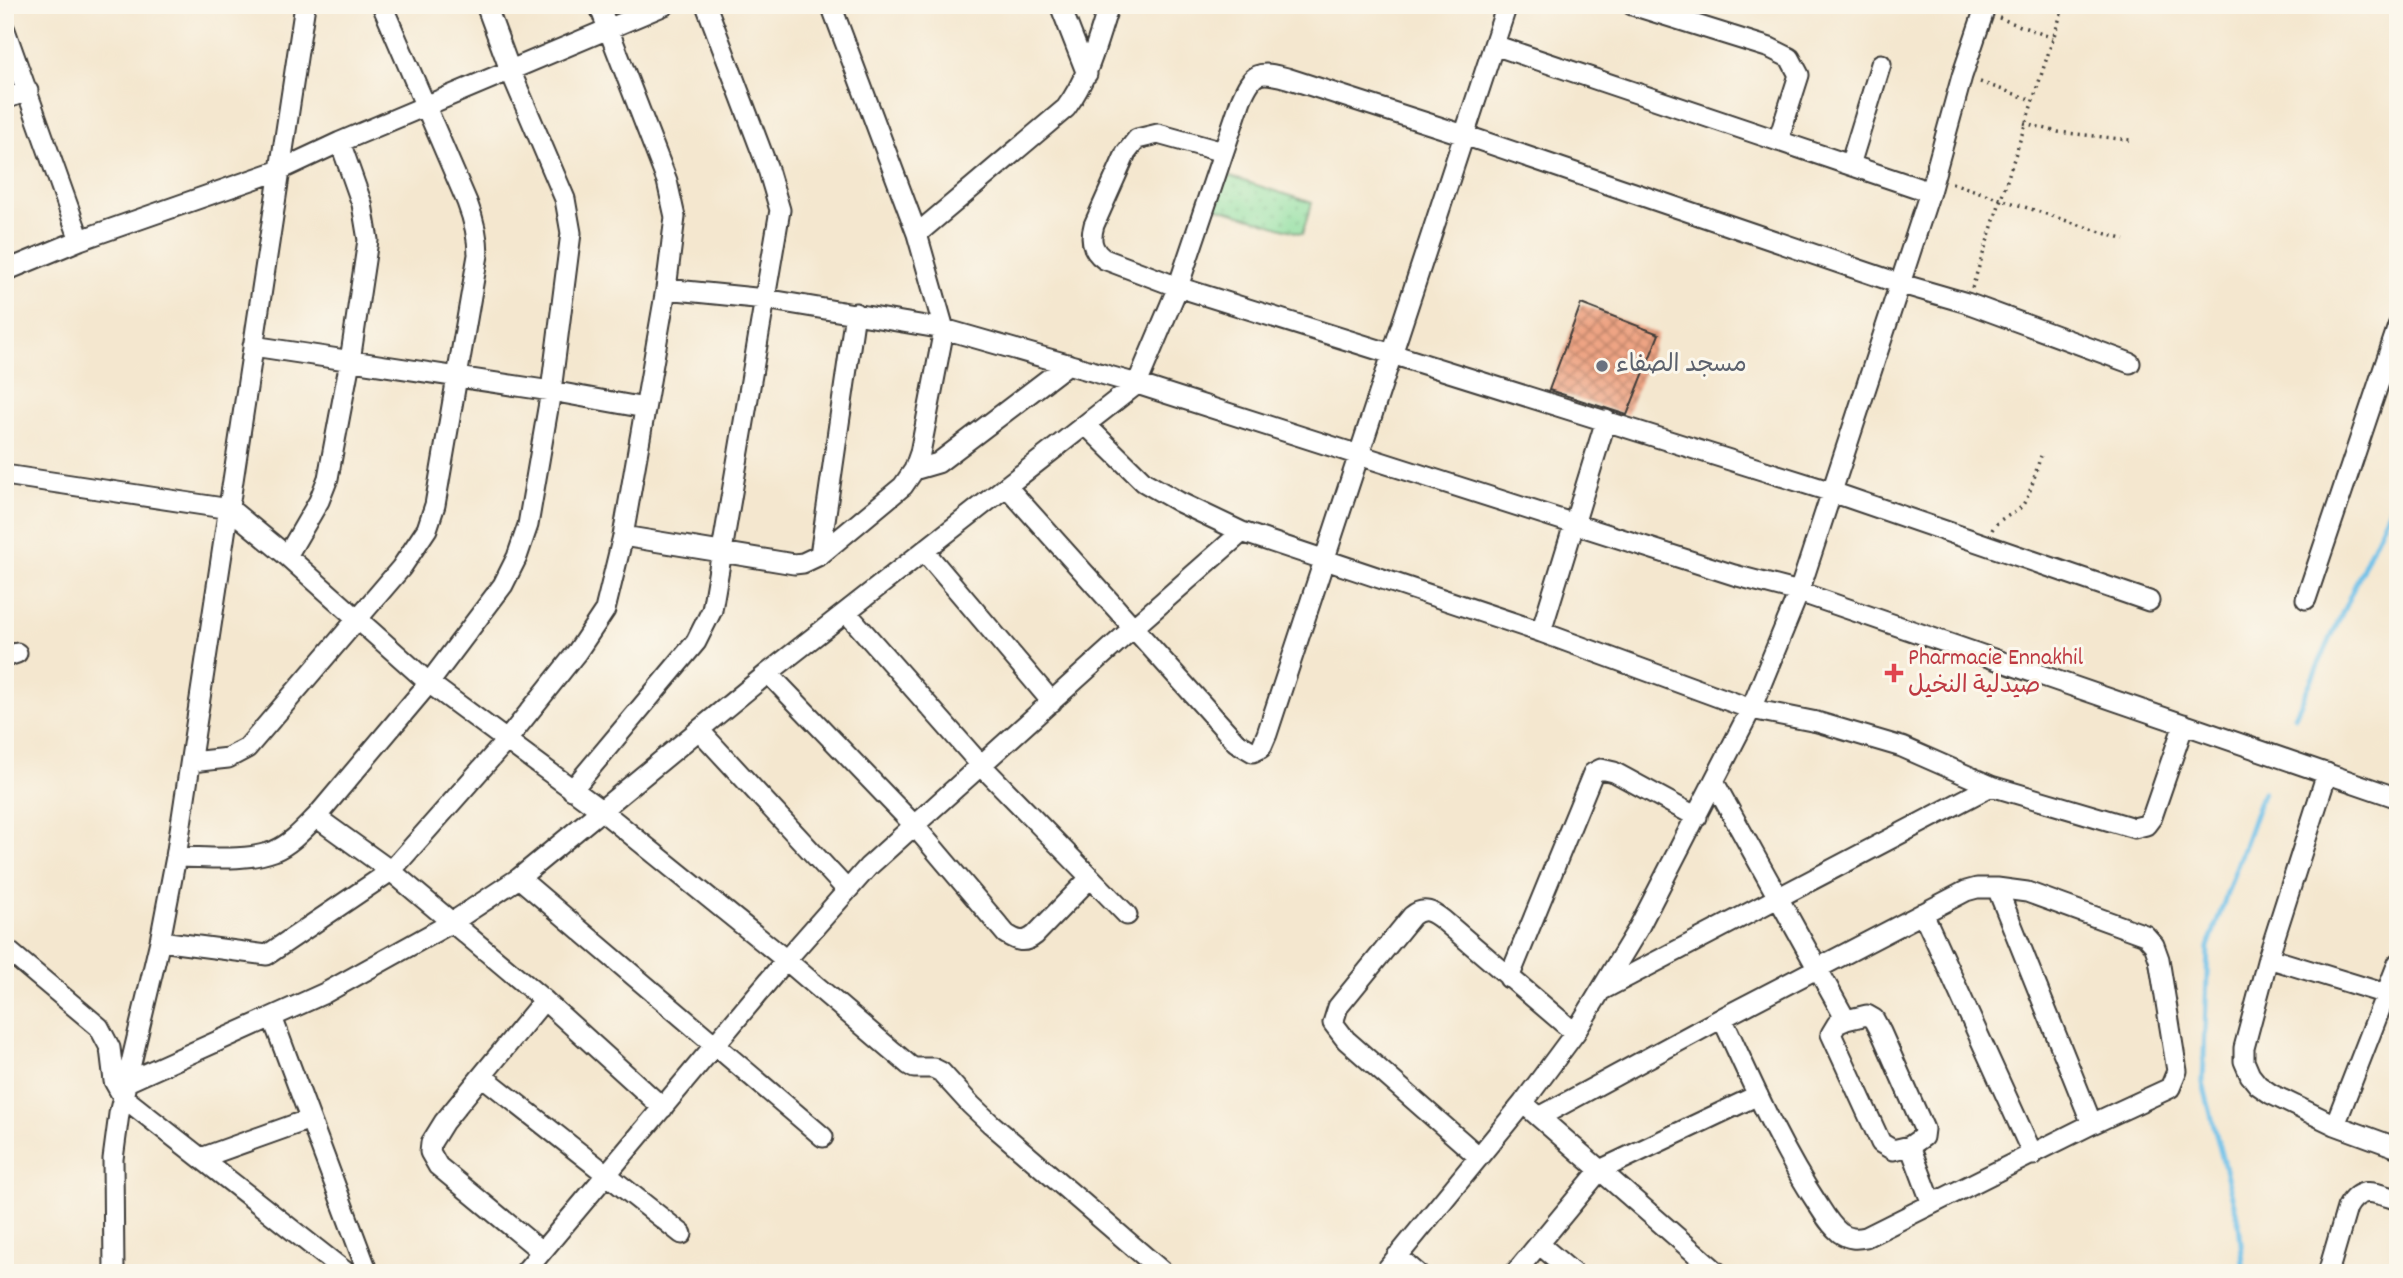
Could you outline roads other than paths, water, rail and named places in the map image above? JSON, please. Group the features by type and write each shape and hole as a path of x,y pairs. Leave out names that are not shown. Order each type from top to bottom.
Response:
{"street":[{"path":"114,1273 113,1159 125,1090 160,941 176,857 305,5"},
{"path":"191,762 228,758 247,748 401,568 427,529 435,505 478,242 476,226 467,202 382,5"},
{"path":"176,857 246,856 276,850 296,837 429,683 503,585 517,557 527,525 551,391 570,246 570,218 565,199 510,71 486,5"},
{"path":"160,941 267,955 391,871 506,741 597,625 605,610 623,536 666,289 674,227 673,203 667,181 599,5"},
{"path":"5,271 80,240 280,170 340,142 665,5"},
{"path":"572,790 696,642 712,610 724,551 778,221 778,199 706,5"},
{"path":"623,536 793,564 803,563 820,555 903,486 914,470 920,453 944,329 917,234 831,5"},
{"path":"1060,5 1087,74"},
{"path":"917,234 1052,122 1079,91 1109,5"},
{"path":"1007,488 1236,742 1249,751 1257,751 1267,734 1507,5"},
{"path":"1632,5 1770,48 1790,58 1799,75 1778,141"},
{"path":"1384,1273 1523,1103 1575,1033 1638,929 1751,709 1799,592 1931,185 1984,9"},
{"path":"5,30 80,240"},
{"path":"1494,45 1850,165 1931,185"},
{"path":"1850,165 1881,64"},
{"path":"125,1090 325,993 451,923 519,878 768,673 1138,384 1178,287 1248,82 1266,72 1464,135 1898,283 1967,303 2130,363"},
{"path":"5,99 28,92"},
{"path":"1223,152 1158,134 1138,139 1126,153 1094,225 1091,235 1097,254 1178,287 1832,492 2150,601"},
{"path":"287,556 319,501 328,478 350,361 368,240 362,204 340,142"},
{"path":"666,289 765,299 944,329 1138,384 1575,525 1734,575 1799,592 2398,797"},
{"path":"820,555 855,313"},
{"path":"2306,599 2398,326"},
{"path":"253,346 551,391 645,408"},
{"path":"914,470 938,463 1068,364"},
{"path":"1541,632 1606,420"},
{"path":"1086,425 1144,482 1242,532 1541,632 1751,709 1817,722 1902,747 1990,786 2141,828 2152,817 2184,724"},
{"path":"5,475 230,509 287,556 429,683 601,811 786,960 909,1065 914,1068 933,1068 941,1072 990,1123 1164,1273"},
{"path":"524,1273 847,890 913,824 1242,532"},
{"path":"925,552 1052,702"},
{"path":"847,613 980,764 1127,915"},
{"path":"768,673 913,824 1006,933 1019,941 1030,940 1090,878"},
{"path":"700,731 847,890"},
{"path":"1509,978 1593,772 1601,769 1614,772 1697,817"},
{"path":"2327,773 2268,958 2244,1048 2244,1061 2258,1085 2271,1094 2335,1125 2398,1148"},
{"path":"1714,782 1846,1020"},
{"path":"1602,990 1990,786"},
{"path":"316,817 391,871 544,1000 663,1108"},
{"path":"519,878 823,1137"},
{"path":"1541,1116 1722,1018 1817,967 1976,888 2027,892 2145,935 2154,945 2161,971 2177,1071 2170,1088 1866,1237 1854,1239 1833,1227 1803,1182 1722,1018"},
{"path":"1997,888 2092,1124"},
{"path":"1479,1157 1346,1040 1336,1030 1334,1015 1412,916 1422,910 1443,920 1575,1033"},
{"path":"1923,913 2033,1155"},
{"path":"5,948 99,1027 110,1048 114,1081 201,1158 347,1273"},
{"path":"2268,958 2386,994"},
{"path":"2335,1125 2398,962"},
{"path":"541,1251 438,1166 432,1158 431,1143 544,1000"},
{"path":"1867,1015 1874,1020 1881,1032 1924,1129 1923,1137 1910,1146 1893,1150 1881,1143 1831,1034 1837,1024 1846,1020 1867,1015"},
{"path":"272,1017 368,1273"},
{"path":"482,1076 682,1234"},
{"path":"1515,1273 1600,1170 1758,1095"},
{"path":"1523,1103 1718,1273"},
{"path":"201,1158 310,1119"},
{"path":"1910,1146 1932,1204"},
{"path":"2328,1273 2347,1208 2353,1198 2367,1192 2398,1200"},
{"path":"1539,1244 1573,1273"},
{"path":"1397,1256 1417,1273"}],"waterway":[{"path":"2295,716 2398,491"},
{"path":"2244,1273 2239,1224 2203,1083 2208,947 2263,792"}],"place":[{"name":"مسجد الصفاء","path":"1602,366"},
{"name":"Pharmacie Ennakhil صيدلية النخيل","path":"1894,673"}]}
